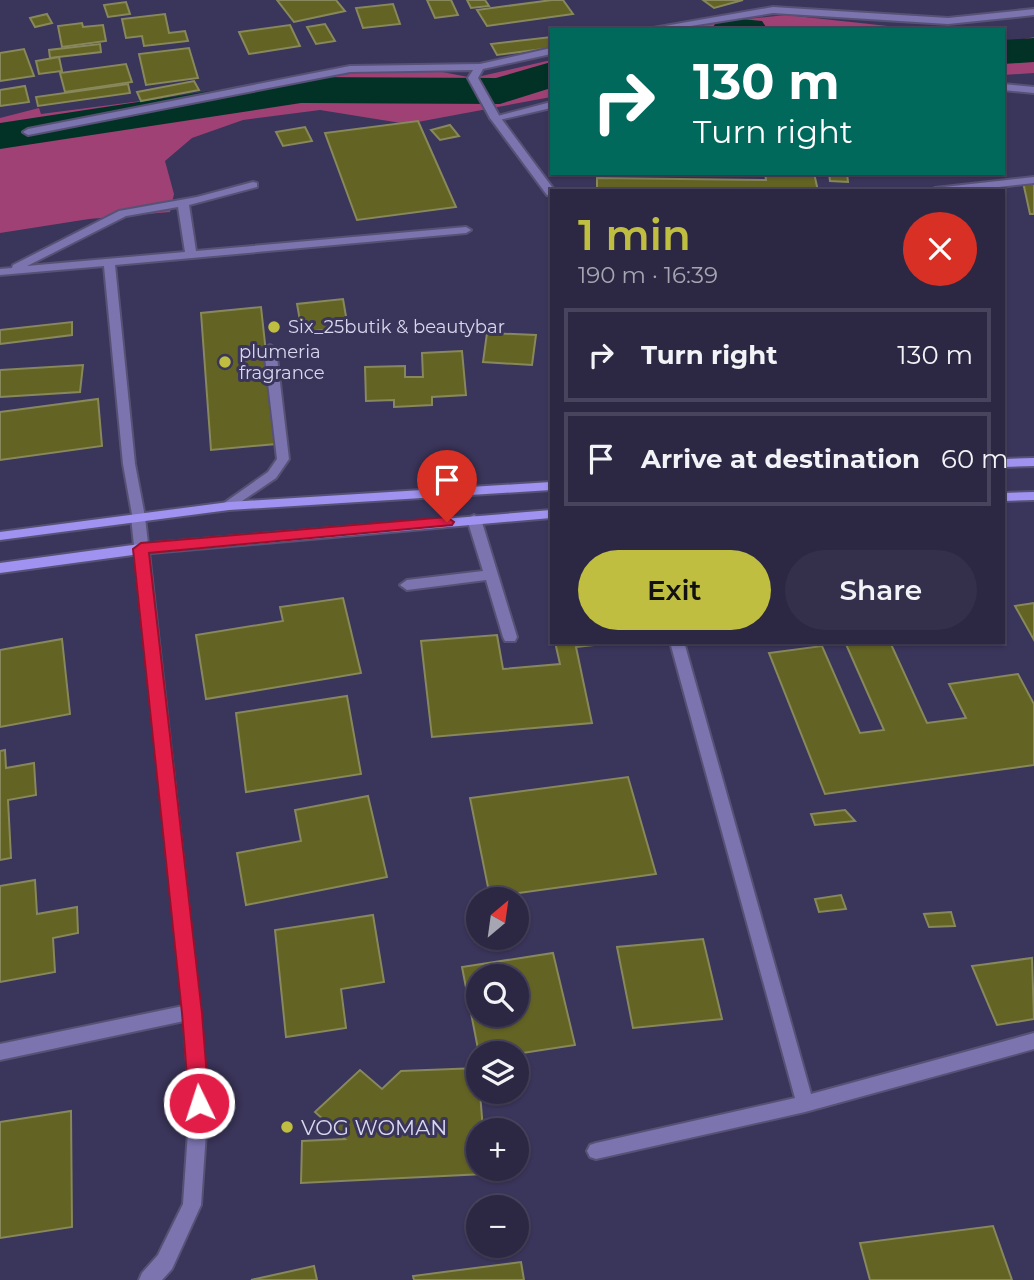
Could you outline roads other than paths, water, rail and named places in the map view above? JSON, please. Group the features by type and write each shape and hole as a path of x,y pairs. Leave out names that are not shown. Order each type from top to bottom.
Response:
{"main road":[{"path":"1005,463 1034,462"},
{"path":"0,536 229,506 550,486"},
{"path":"1005,497 1034,496"},
{"path":"0,568 141,549 550,514"}],"street":[{"path":"659,28 773,10 948,21 1034,12"},
{"path":"27,132 350,69 480,66 550,51"},
{"path":"480,66 473,78 493,114 550,192"},
{"path":"1005,87 1034,90"},
{"path":"493,114 550,105"},
{"path":"953,189 1034,180"},
{"path":"5,272 122,213 253,185"},
{"path":"183,202 191,256"},
{"path":"5,272 466,230"},
{"path":"109,264 129,464 138,517 192,1013 199,1103 192,1205 166,1262 149,1280"},
{"path":"229,506 272,475 283,458 270,349"},
{"path":"474,519 510,637"},
{"path":"407,585 491,575"},
{"path":"678,644 805,1104"},
{"path":"0,1052 192,1013"},
{"path":"596,1151 805,1104 1034,1041"}],"waterway":[{"path":"1005,52 1034,50"},
{"path":"0,136 301,90 500,91 550,74"}],"place":[{"name":"Six_25butik & beautybar","path":"274,327"},
{"name":"plumeria fragrance","path":"225,362"},
{"name":"VOG WOMAN","path":"287,1127"}]}
